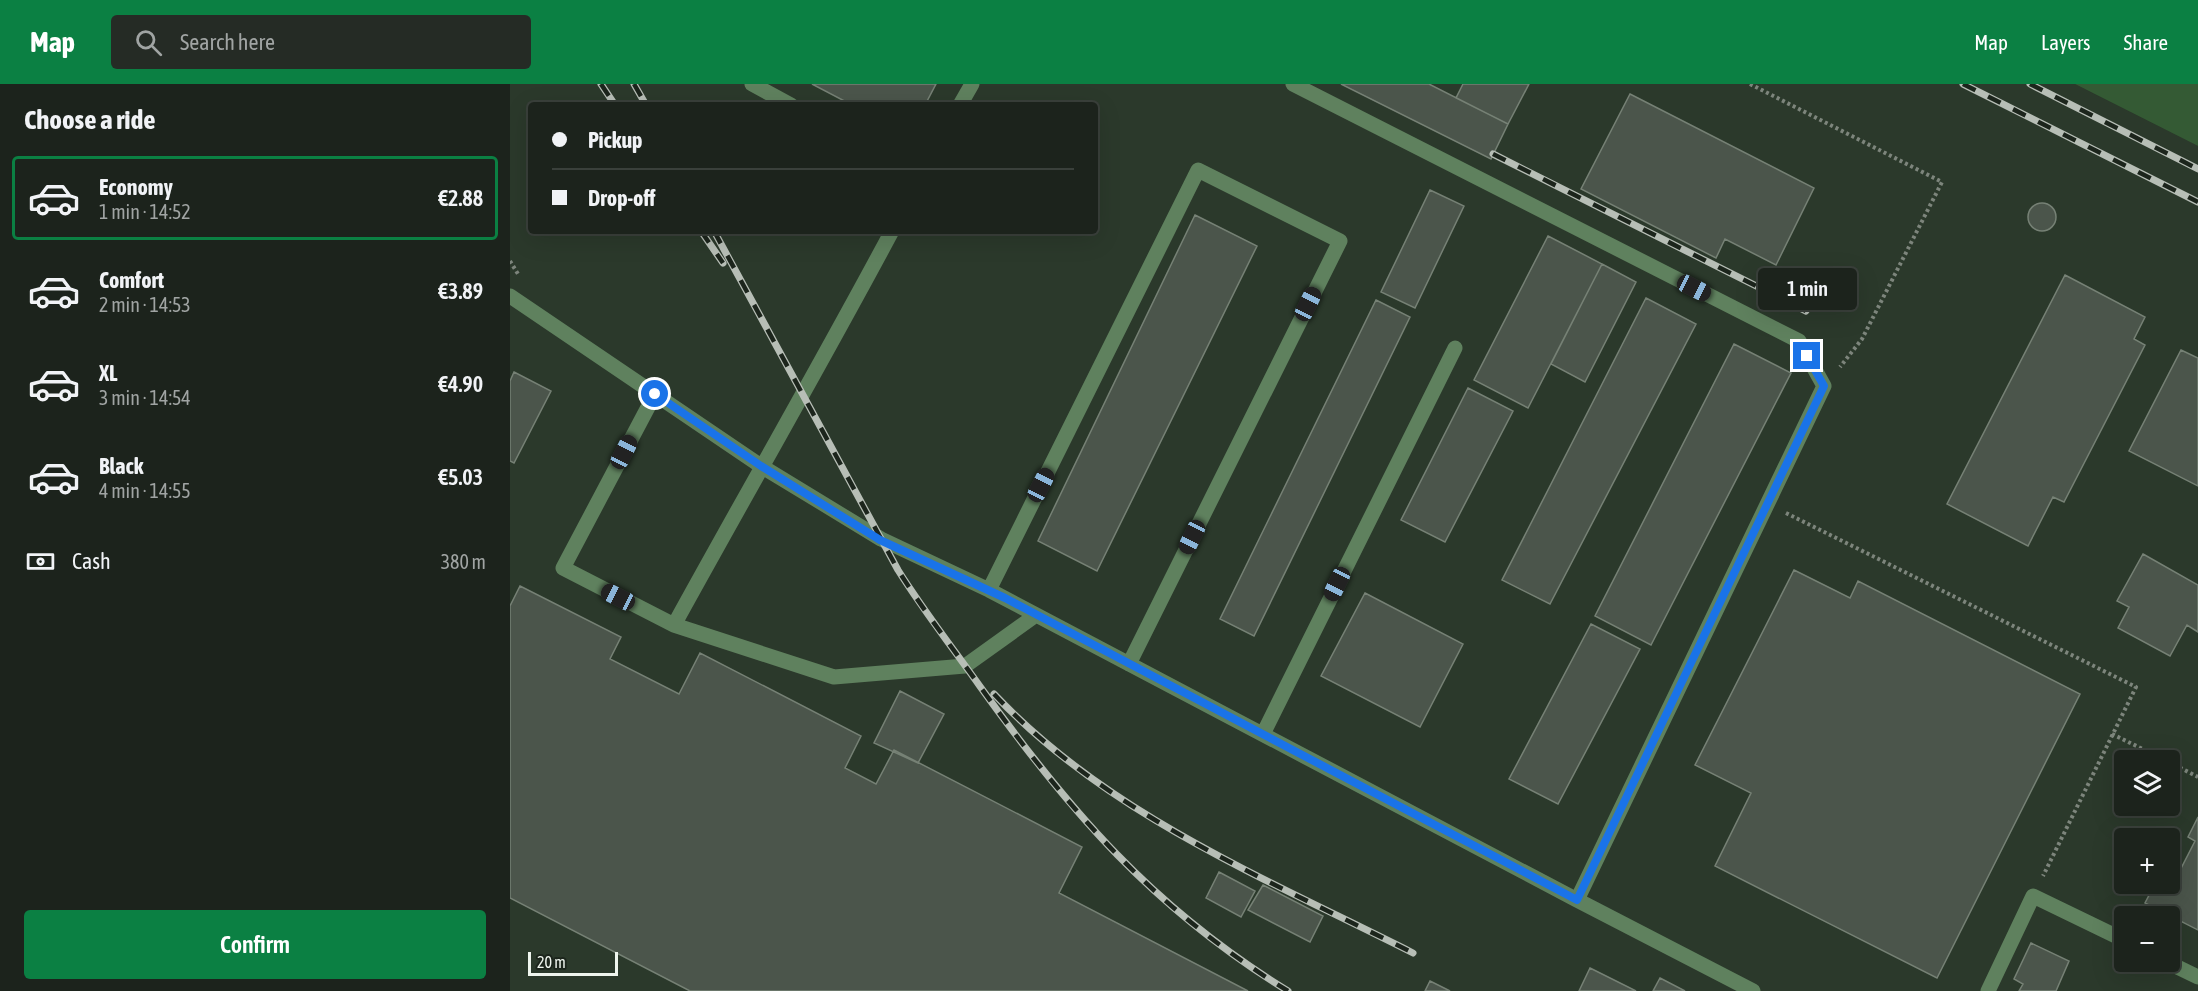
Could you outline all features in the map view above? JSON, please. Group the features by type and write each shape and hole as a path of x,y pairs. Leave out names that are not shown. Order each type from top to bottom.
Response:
{"lane":[{"path":"752,84 785,102"},
{"path":"962,102 972,84"},
{"path":"1293,84 1799,341 1824,386 1577,900"},
{"path":"989,590 1198,170 1340,241 1129,664"},
{"path":"674,625 761,466 803,398 890,234"},
{"path":"510,296 761,466 880,540 989,590 1753,991"},
{"path":"1263,734 1455,348"},
{"path":"655,394 563,568 674,625 834,677 965,666 1036,615"},
{"path":"1988,991 2033,896 2114,935"},
{"path":"2180,968 2198,977"}],"path":[{"path":"1750,84 1942,182 1862,339 1824,386"},
{"path":"1767,504 2136,687 2033,896"},
{"path":"2112,734 2145,750"},
{"path":"2180,768 2198,777"}],"shaded area":[{"path":"510,84 2075,84 2198,146 2198,991 510,991"}],"green space":[{"path":"2075,84 2198,84 2198,146"}],"building":[{"path":"812,84 936,84 927,102 846,102"},
{"path":"1341,84 1429,84 1508,124 1491,159"},
{"path":"1463,84 1529,84 1508,124 1456,98"},
{"path":"1630,94 1814,188 1776,265 1725,239 1716,258 1581,189"},
{"path":"1430,190 1464,206 1415,308 1381,292"},
{"path":"2042,203 2052,207 2056,217 2052,227 2042,231 2032,227 2028,217 2032,207"},
{"path":"1195,215 1257,246 1097,571 1038,541"},
{"path":"1548,236 1602,264 1528,408 1474,380"},
{"path":"1602,264 1636,282 1585,382 1551,364"},
{"path":"2065,275 2145,317 2134,339 2145,345 2064,502 2053,497 2028,546 1947,504"},
{"path":"1646,298 1696,324 1550,604 1502,580"},
{"path":"1376,300 1410,317 1254,636 1220,619"},
{"path":"1734,344 1791,373 1651,645 1595,616"},
{"path":"2181,350 2198,358 2198,486 2129,451"},
{"path":"514,372 551,391 514,463 510,461 510,381"},
{"path":"1468,388 1513,411 1445,542 1401,520"},
{"path":"2143,554 2198,585 2198,632 2187,625 2170,656 2118,628 2129,607 2117,601"},
{"path":"1794,570 1850,598 1858,581 2080,694 1937,978 1715,866 1751,793 1695,765"},
{"path":"520,586 621,637 610,659 679,694 700,653 861,736 845,768 876,784 894,750 1082,847 1059,893 1248,991 690,991 510,898 510,606"},
{"path":"1365,593 1463,644 1420,727 1321,676"},
{"path":"1591,624 1640,649 1558,804 1509,779"},
{"path":"900,691 944,714 918,763 874,743"},
{"path":"2198,817 2198,930 2180,921 2180,906 2151,906 2145,903 2150,894 2180,894 2180,870 2195,841 2188,837"},
{"path":"1219,872 1255,891 1241,917 1206,898"},
{"path":"1263,885 1323,916 1310,942 1248,910"},
{"path":"2031,943 2069,961 2056,991 2019,991 2023,984 2014,979"},
{"path":"1590,968 1636,991 1579,991"},
{"path":"1660,978 1685,991 1653,991"},
{"path":"1430,981 1450,991 1425,991"}],"railway":[{"path":"601,84 613,102"},
{"path":"634,84 644,102"},
{"path":"1963,84 2198,202"},
{"path":"2030,84 2198,169"},
{"path":"1493,154 1806,311"},
{"path":"703,234 723,263"},
{"path":"716,234 898,570 927,614 1013,731 1081,816 1155,891 1196,926 1288,991"},
{"path":"994,694 1039,737 1087,775 1138,810 1246,870 1413,953"}],"route":[{"path":"655,394 761,466 880,540 1005,598 1577,900 1824,386 1807,356"}]}
